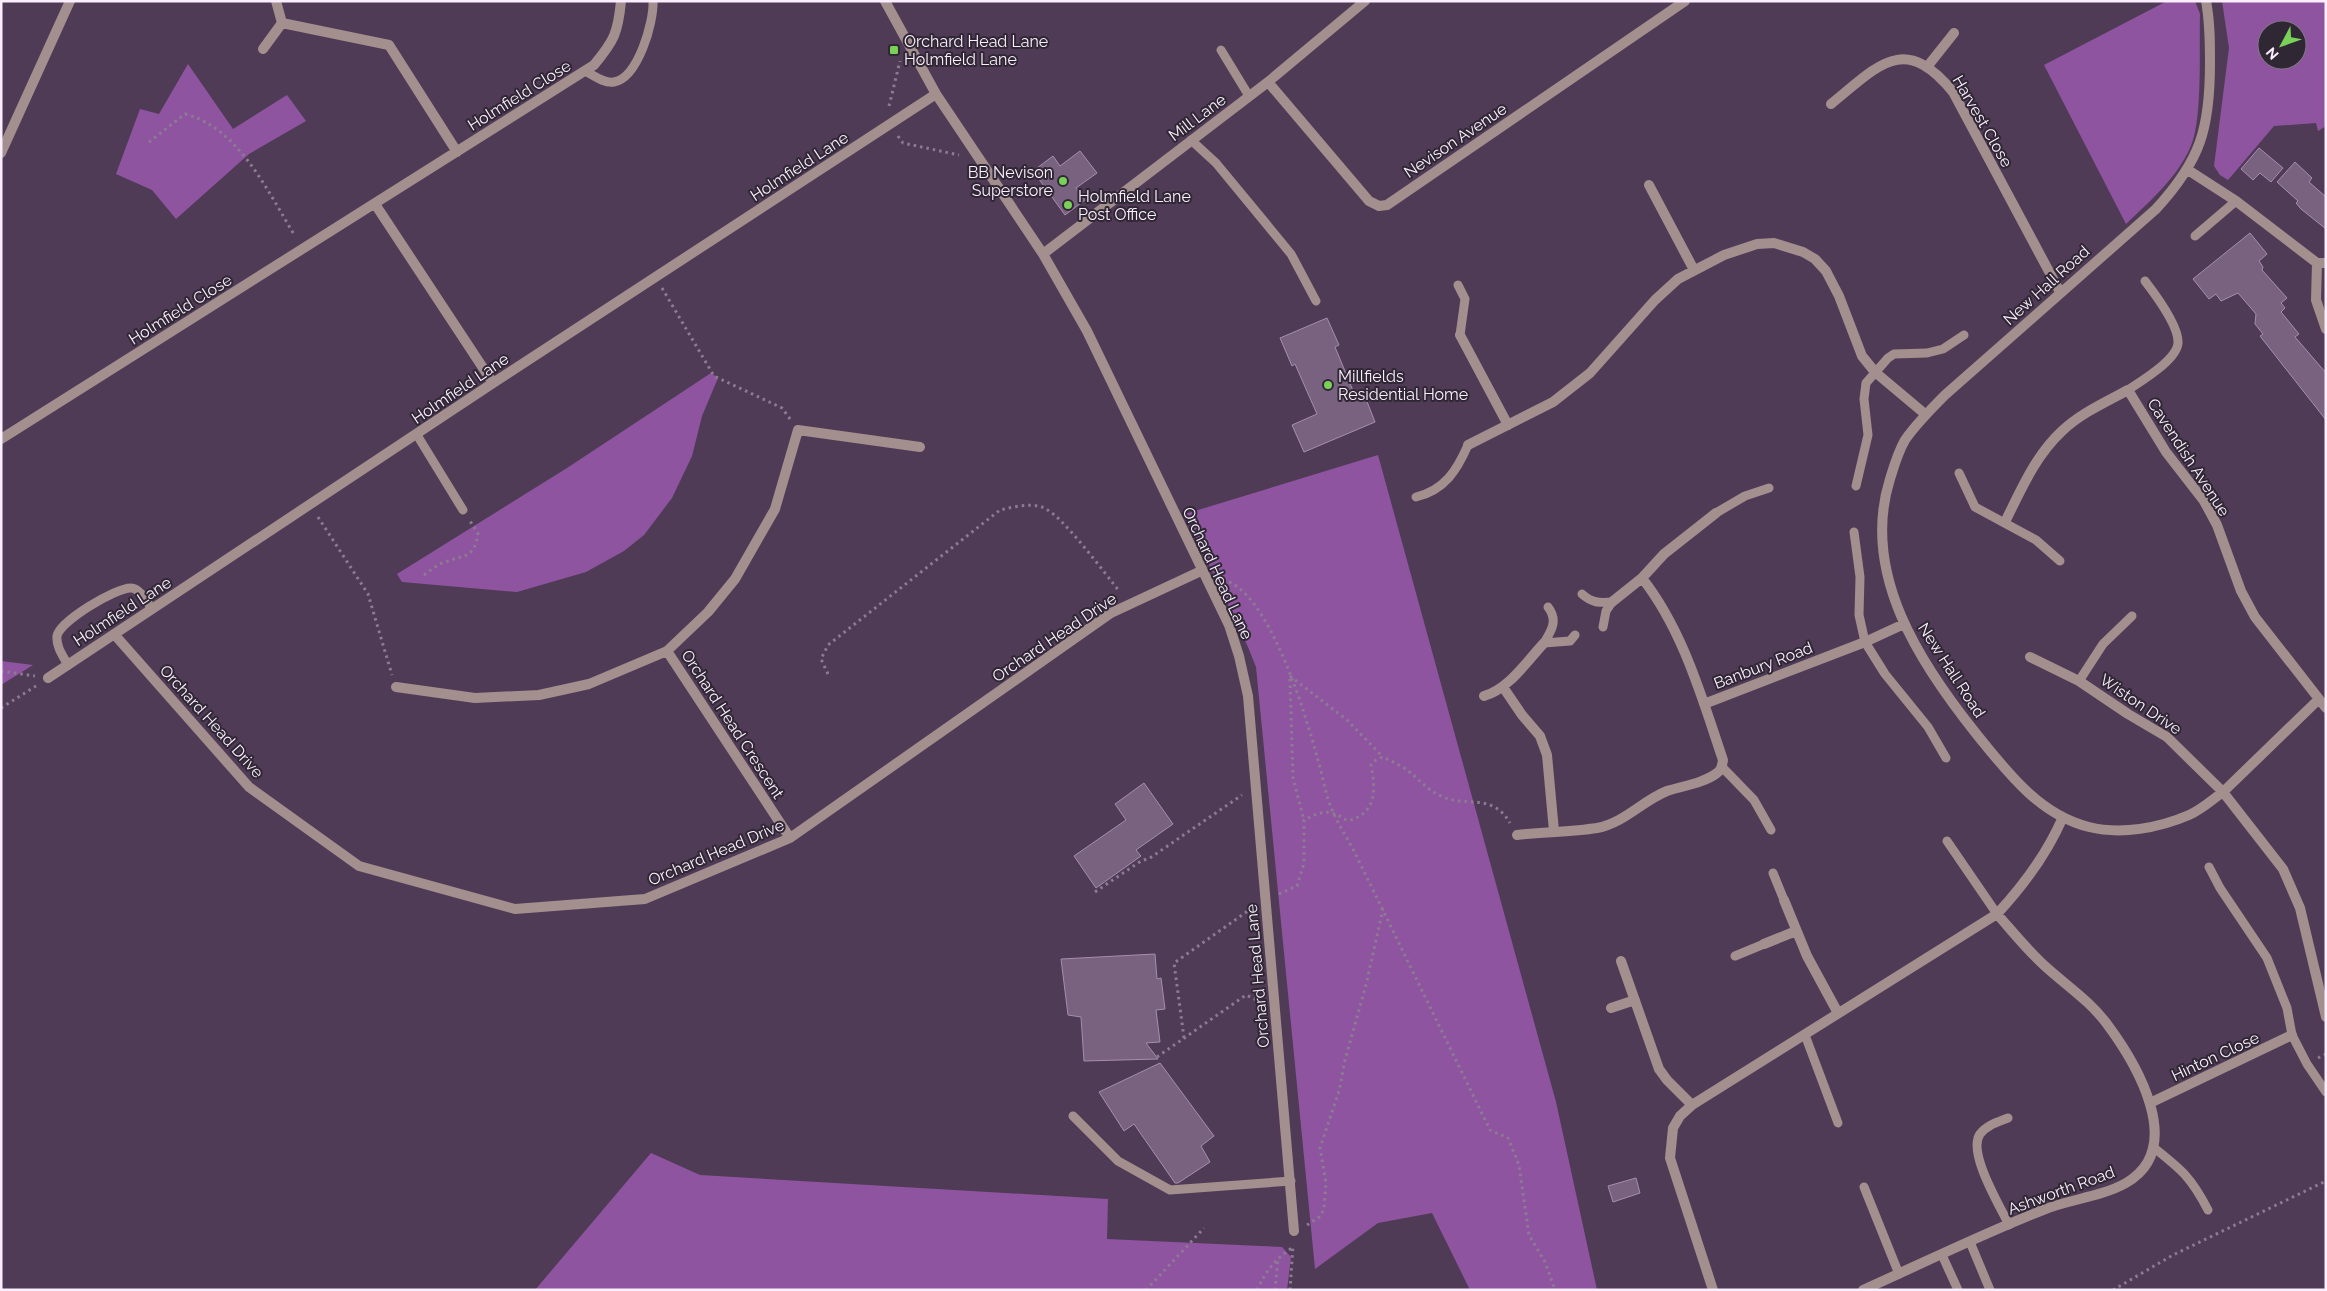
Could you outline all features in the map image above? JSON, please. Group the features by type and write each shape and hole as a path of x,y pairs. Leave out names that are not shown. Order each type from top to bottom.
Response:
{"street":[{"path":"1,153 70,1"},
{"path":"276,1 282,24"},
{"name":"Holmfield Close","path":"1,439 594,65 610,46 618,27 620,1"},
{"name":"Orchard Head Lane","path":"885,1 936,94 1044,254 1087,330 1229,625 1239,656 1248,696 1294,1231"},
{"name":"Mill Lane","path":"1044,254 1268,82 1365,1"},
{"name":"Nevison Avenue","path":"1268,82 1369,200 1379,206 1387,205 1685,1"},
{"name":"New Hall Road","path":"2206,1 2210,21 2210,89 2204,133 2188,170 2176,188 2156,209 2060,292 1925,414 1904,441 1885,493 1881,537 1884,563 1892,594 1904,624 1936,679 1986,746 2036,802 2063,817 2089,827 2121,831 2158,825 2190,815 2223,792"},
{"path":"263,49 282,24"},
{"path":"282,24 389,45 457,152"},
{"path":"1927,67 1954,33"},
{"name":"Harvest Close","path":"1831,104 1877,67 1893,59 1908,60 1927,67 1938,74 1953,92 2060,292"},
{"name":"Holmfield Lane","path":"48,678 493,383 936,94"},
{"path":"2188,170 2236,201 2322,263 2316,300 2326,329"},
{"path":"1649,185 1694,270"},
{"path":"375,204 493,383"},
{"path":"1468,444 1553,402 1590,373 1655,300 1678,279 1724,255 1757,244 1774,243 1803,252 1815,259 1826,271 1862,356 1875,372 1925,414"},
{"path":"1460,335 1508,425"},
{"name":"Cavendish Avenue","path":"2005,522 2032,469 2048,446 2063,430 2081,416 2128,390 2166,452 2204,501 2217,525 2241,591 2255,617 2326,708"},
{"path":"798,430 920,447"},
{"name":"Orchard Head Crescent","path":"396,687 475,698 539,695 589,684 667,650 708,612 739,571 775,509 798,430"},
{"path":"1612,602 1642,578 1664,554 1716,513"},
{"name":"Orchard Head Drive","path":"114,634 249,787 359,866 515,909 646,899 790,838 1111,612 1201,570"},
{"path":"1642,578 1667,613 1704,704"},
{"name":"Banbury Road","path":"1722,767 1724,760 1704,704 1866,642 1904,624"},
{"path":"1484,696 1494,693 1502,686 1544,643"},
{"name":"Orchard Head Crescent","path":"667,650 790,838"},
{"name":"Wiston Drive","path":"2030,657 2079,681 2128,714 2166,736 2223,792"},
{"path":"1502,686 1522,715 1540,736 1547,754 1554,830"},
{"path":"2318,700 2223,792 2283,869 2300,908 2326,1016"},
{"path":"1517,835 1554,830 1596,828 1616,822 1647,801 1666,792 1706,779 1718,772 1722,767"},
{"path":"1713,1290 1670,1158 1673,1128 1680,1116 1692,1105 1997,914 2038,864 2053,840 2063,817"},
{"path":"1784,900 1807,956 1838,1013"},
{"name":"Ashworth Road","path":"1863,1290 2044,1209 2114,1189 2142,1172 2153,1147 2156,1138 2155,1119 2150,1103 2127,1054 2106,1023 2081,995 2033,954 1997,914"},
{"path":"1764,944 1796,931"},
{"path":"1621,960 1659,1069 1667,1080 1692,1105"},
{"path":"1610,1008 1635,1000"},
{"name":"Hinton Close","path":"2150,1103 2292,1036"}],"lane":[{"path":"585,71 606,82 615,82 626,74 639,56 648,35 653,1"},
{"path":"1221,50 1249,96"},
{"path":"1191,140 1216,163 1290,254 1316,301"},
{"path":"2195,236 2236,201"},
{"path":"2128,390 2158,369 2172,356 2178,344 2175,330 2145,281"},
{"path":"1458,286 1464,299 1460,335"},
{"path":"1856,486 1868,435 1864,399 1866,383 1888,358 1894,354 1927,354 1943,349 1964,335"},
{"path":"417,435 463,510"},
{"path":"1416,497 1429,494 1457,469 1468,444"},
{"path":"1959,473 1974,507 2036,540 2060,561"},
{"path":"1716,513 1745,496 1769,488"},
{"path":"1854,532 1860,577 1860,615 1866,642 1885,674 1928,727 1946,758"},
{"path":"68,665 58,647 57,636 60,628 69,621 112,593 131,588 139,591 152,609"},
{"path":"1582,594 1588,600 1598,603 1612,602"},
{"path":"1603,627 1606,612 1612,602"},
{"path":"1544,643 1554,624 1552,612 1548,607"},
{"path":"2079,681 2103,644 2132,616"},
{"path":"1544,643 1570,641 1575,635"},
{"path":"1722,767 1754,800 1771,830"},
{"path":"1947,841 1997,914"},
{"path":"2209,867 2220,888 2267,958 2287,1008 2292,1036 2307,1064 2326,1092"},
{"path":"1773,873 1784,900"},
{"path":"1734,956 1764,944"},
{"path":"1805,1034 1838,1124"},
{"path":"1073,1116 1118,1161 1170,1190 1290,1181"},
{"path":"2008,1118 1990,1125 1980,1134 1976,1146 1978,1160 2008,1225"},
{"path":"2153,1147 2186,1174 2195,1185 2208,1210"},
{"path":"1864,1186 1900,1274"},
{"path":"1970,1242 1990,1290"},
{"path":"1942,1255 1958,1290"}],"path":[{"path":"149,142 177,118 185,114 198,118 246,156 303,249"},
{"path":"656,277 714,376 782,408 798,430"},
{"path":"310,505 368,594 396,687"},
{"path":"828,674 821,659 828,645 1000,510 1019,506 1042,507 1058,519 1130,604"},
{"path":"424,575 444,562 470,554 476,548 478,533 463,510"},
{"path":"1208,584 1220,579 1233,582 1246,592 1272,630 1317,754 1332,812 1383,909 1490,1130 1508,1138 1519,1165 1530,1235 1545,1262 1555,1290"},
{"path":"1,671 48,678"},
{"path":"1290,676 1347,720 1383,757 1406,769 1424,786 1442,797 1487,803 1507,817 1517,835"},
{"path":"1184,1038 1174,963 1265,898 1297,886 1304,863 1304,820 1293,778 1290,676"},
{"path":"1,708 48,678"},
{"path":"1304,820 1318,812 1332,812 1348,821 1358,818 1369,807 1376,787 1371,766 1376,760 1383,757"},
{"path":"1094,892 1141,861 1150,858 1255,786"},
{"path":"1290,1290 1294,1231 1321,1216 1324,1208 1326,1183 1320,1148 1339,1091 1383,909"},
{"path":"1156,1057 1246,995 1275,1009"},
{"path":"2113,1290 2173,1256 2326,1181"},
{"path":"1146,1290 1204,1228"},
{"path":"1258,1290 1266,1271 1278,1258 1293,1247"},
{"path":"1275,1290 1278,1258"}],"shaded area":[{"path":"2167,1 2195,1 2200,14 2197,121 2190,148 2177,170 2153,198 2126,224 2044,65"},
{"path":"2222,1 2326,1 2326,126 2318,131 2316,123 2274,126 2228,180 2220,175 2214,166 2229,48"},
{"path":"188,64 233,129 287,95 306,121 249,154 176,219 152,190 116,174 140,109 159,114"},
{"path":"711,373 718,378 702,416 692,456 672,498 644,535 624,551 586,572 517,592 402,582 397,574 567,468"},
{"path":"1378,455 1556,1102 1597,1290 1470,1290 1432,1213 1378,1223 1315,1269 1256,667 1185,514"},
{"path":"1,661 33,665 1,685"},
{"path":"651,1153 700,1175 1108,1199 1107,1239 1282,1247 1291,1257 1287,1290 535,1290"}],"building":[{"path":"2259,148 2283,168 2271,182 2260,173 2253,180 2241,169"},
{"name":"BB Nevison Superstore","path":"1080,151 1097,173 1076,188 1085,200 1065,215 1033,171 1053,156 1060,166"},
{"path":"2295,162 2312,178 2309,182 2326,197 2326,229 2301,209 2296,203 2298,201 2277,182"},
{"path":"2250,233 2267,254 2259,261 2263,267 2262,270 2287,298 2281,303 2285,308 2281,312 2299,334 2295,337 2326,373 2326,420 2260,336 2263,334 2255,324 2256,314 2238,293 2221,301 2216,294 2209,299 2193,279"},
{"name":"Millfields Residential Home","path":"1327,318 1339,345 1335,347 1356,398 1364,394 1375,422 1304,452 1292,425 1317,414 1295,364 1292,366 1280,338"},
{"path":"1144,783 1173,824 1136,850 1141,856 1096,888 1074,856 1126,820 1115,804"},
{"path":"1155,954 1157,979 1161,978 1165,1009 1156,1010 1160,1042 1146,1043 1158,1059 1084,1061 1081,1017 1068,1015 1061,959"},
{"path":"1160,1063 1214,1136 1201,1146 1210,1162 1178,1183 1175,1183 1134,1124 1124,1131 1099,1092"},
{"path":"1636,1178 1640,1193 1613,1202 1608,1186"}],"place":[{"name":"Orchard Head Lane Holmfield Lane","path":"894,50"},
{"name":"BB Nevison Superstore","path":"1063,181"},
{"name":"Holmfield Lane Post Office","path":"1068,205"},
{"name":"Millfields Residential Home","path":"1328,385"}]}
